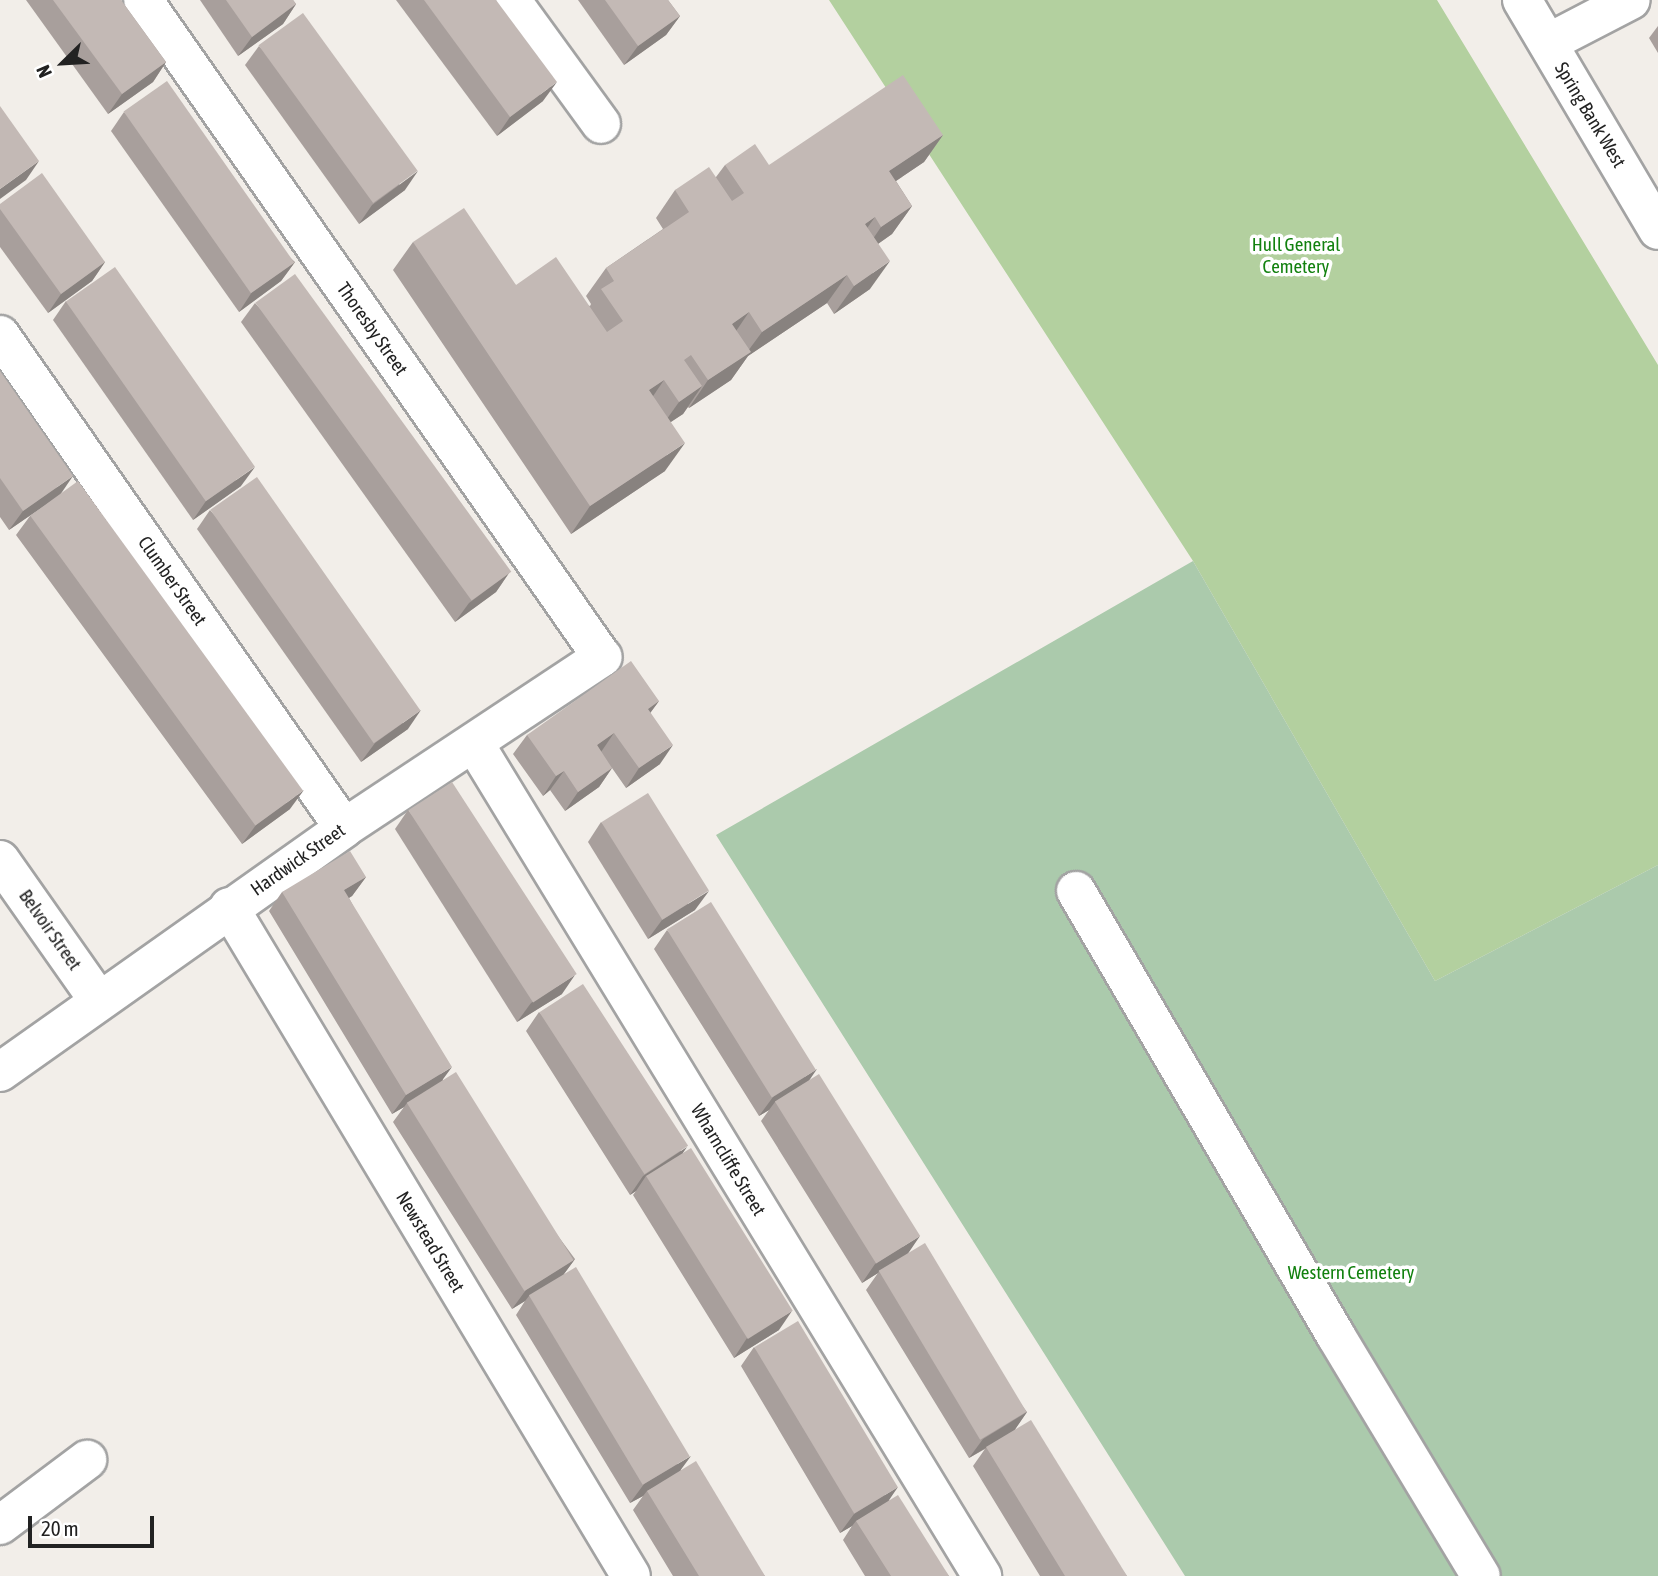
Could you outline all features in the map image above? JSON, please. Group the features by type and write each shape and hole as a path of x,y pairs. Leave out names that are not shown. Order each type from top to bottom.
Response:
{"street":[{"name":"Thoresby Street","path":"143,0 603,657"},
{"path":"511,0 601,124"},
{"name":"Spring Bank West","path":"1521,0 1658,230"},
{"path":"1548,44 1631,0"},
{"name":"Clumber Street","path":"0,335 344,828"},
{"name":"Hardwick Street","path":"0,1072 344,828 603,657"},
{"name":"Wharncliffe Street","path":"474,743 982,1576"},
{"name":"Belvoir Street","path":"0,860 99,1001"},
{"path":"1076,891 1336,1336 1481,1576"},
{"name":"Newstead Street","path":"229,908 631,1576"},
{"path":"0,1525 87,1460"}],"green space":[{"name":"Hull General Cemetery","path":"829,0 1437,0 1658,365 1658,865 1435,981 1193,561"},
{"name":"Western Cemetery","path":"1193,561 1435,981 1658,865 1658,1576 1185,1576 716,835"}],"building":[{"path":"53,0 121,0 166,62 122,94"},
{"path":"226,0 293,0 296,4 252,37"},
{"path":"424,0 496,0 557,82 510,117"},
{"path":"605,0 668,0 680,16 638,46"},
{"path":"303,13 418,171 373,203 259,45"},
{"path":"903,75 943,135 889,171 912,206 881,227 875,217 865,224 890,261 854,286 847,275 762,332 749,312 732,324 751,352 708,380 691,355 684,360 702,386 679,402 664,380 649,390 685,443 590,506 413,242 464,208 516,285 556,257 607,332 623,321 601,289 614,281 606,268 689,212 675,190 709,167 732,201 744,193 725,165 755,144 769,165"},
{"path":"167,81 294,263 251,293 124,111"},
{"path":"0,106 39,161 0,189"},
{"path":"42,173 105,262 61,294 0,209 0,204"},
{"path":"115,267 255,467 206,501 66,301"},
{"path":"295,274 511,572 472,601 255,303"},
{"path":"0,371 73,476 23,511 0,478"},
{"path":"257,477 420,710 374,743 210,510"},
{"path":"78,481 303,791 255,826 30,516"},
{"path":"631,661 659,701 648,709 673,745 639,768 614,733 597,745 612,768 578,792 564,771 556,776 527,735"},
{"path":"452,782 577,974 533,1002 408,810"},
{"path":"648,793 709,891 662,920 601,822"},
{"path":"350,851 366,877 344,890 452,1067 406,1095 282,892"},
{"path":"711,902 816,1070 772,1097 667,930"},
{"path":"583,984 688,1146 645,1174 539,1012"},
{"path":"456,1072 574,1260 524,1291 407,1103"},
{"path":"819,1074 920,1236 876,1264 775,1102"},
{"path":"691,1148 793,1311 748,1339 646,1176"},
{"path":"925,1243 1026,1412 980,1440 879,1271"},
{"path":"576,1267 690,1456 643,1485 529,1295"},
{"path":"798,1321 898,1487 854,1514 754,1347"},
{"path":"1031,1420 1127,1576 1065,1576 986,1447"},
{"path":"696,1461 765,1576 699,1576 647,1491"},
{"path":"898,1495 949,1576 891,1576 856,1521"}]}
